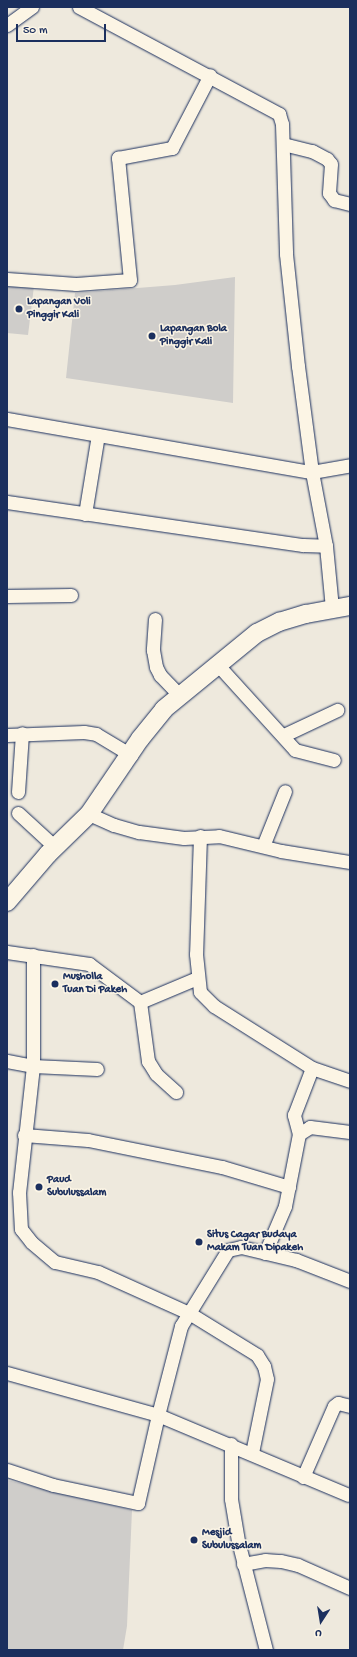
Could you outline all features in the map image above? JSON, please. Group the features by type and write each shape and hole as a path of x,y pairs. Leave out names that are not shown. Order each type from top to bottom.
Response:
{"street":[{"path":"7,24 32,7"},
{"path":"78,7 210,75 279,114 283,144 286,254 312,472 326,546 332,608"},
{"path":"7,279 76,284 130,280 119,157 172,148 210,75"},
{"path":"283,144 312,151 327,159 331,164 329,193 334,200 350,204"},
{"path":"7,418 312,472 350,465"},
{"path":"85,514 98,435"},
{"path":"7,502 303,545 326,546"},
{"path":"7,596 71,595"},
{"path":"7,902 55,847 89,814 153,722 217,664 257,633 279,622 332,608 350,606"},
{"path":"155,619 153,650 156,667 160,675 180,696"},
{"path":"217,664 284,735 295,750 334,760"},
{"path":"284,735 337,710"},
{"path":"7,735 22,733 84,732 96,734 131,755"},
{"path":"18,792 22,733"},
{"path":"263,846 285,791"},
{"path":"18,813 55,847"},
{"path":"89,814 114,825 139,832 168,837 219,836 263,846 350,862"},
{"path":"200,836 196,904 197,978 200,992 206,1000 312,1068 350,1080"},
{"path":"7,952 89,964 140,1002 148,1061 156,1074 176,1092"},
{"path":"33,955 33,1066 24,1134 13,1192 22,1229 44,1255 56,1262 109,1277 189,1313 257,1355 264,1366 266,1379 252,1454"},
{"path":"140,1002 197,978"},
{"path":"7,1061 33,1066 97,1069"},
{"path":"264,1253 285,1206 299,1134 294,1114 312,1068"},
{"path":"299,1134 310,1128 350,1132"},
{"path":"24,1134 88,1140 222,1167 289,1187"},
{"path":"7,1470 53,1486 138,1503 175,1342 189,1313 228,1250 241,1247 296,1260 350,1281"},
{"path":"7,1373 158,1415 231,1444 303,1477 348,1495"},
{"path":"303,1477 334,1406 338,1403 350,1406"},
{"path":"231,1444 231,1499 243,1564 266,1650"},
{"path":"243,1564 265,1560 298,1564 350,1588"}],"shaded area":[{"name":"Lapangan Bola Pinggir Kali","path":"235,277 233,403 66,378 75,293 175,285"},
{"name":"Lapangan Voli Pinggir Kali","path":"7,283 34,286 28,335 7,333"},
{"path":"7,1480 132,1510 127,1626 123,1650 7,1650"}],"place":[{"name":"Lapangan Voli Pinggir Kali","path":"19,309"},
{"name":"Lapangan Bola Pinggir Kali","path":"152,336"},
{"name":"Musholla Tuan Di Pakeh","path":"55,984"},
{"name":"Paud Subulussalam","path":"39,1187"},
{"name":"Situs Cagar Budaya Makam Tuan Dipakeh","path":"199,1242"},
{"name":"Mesjid Subulussalam","path":"194,1540"}]}
